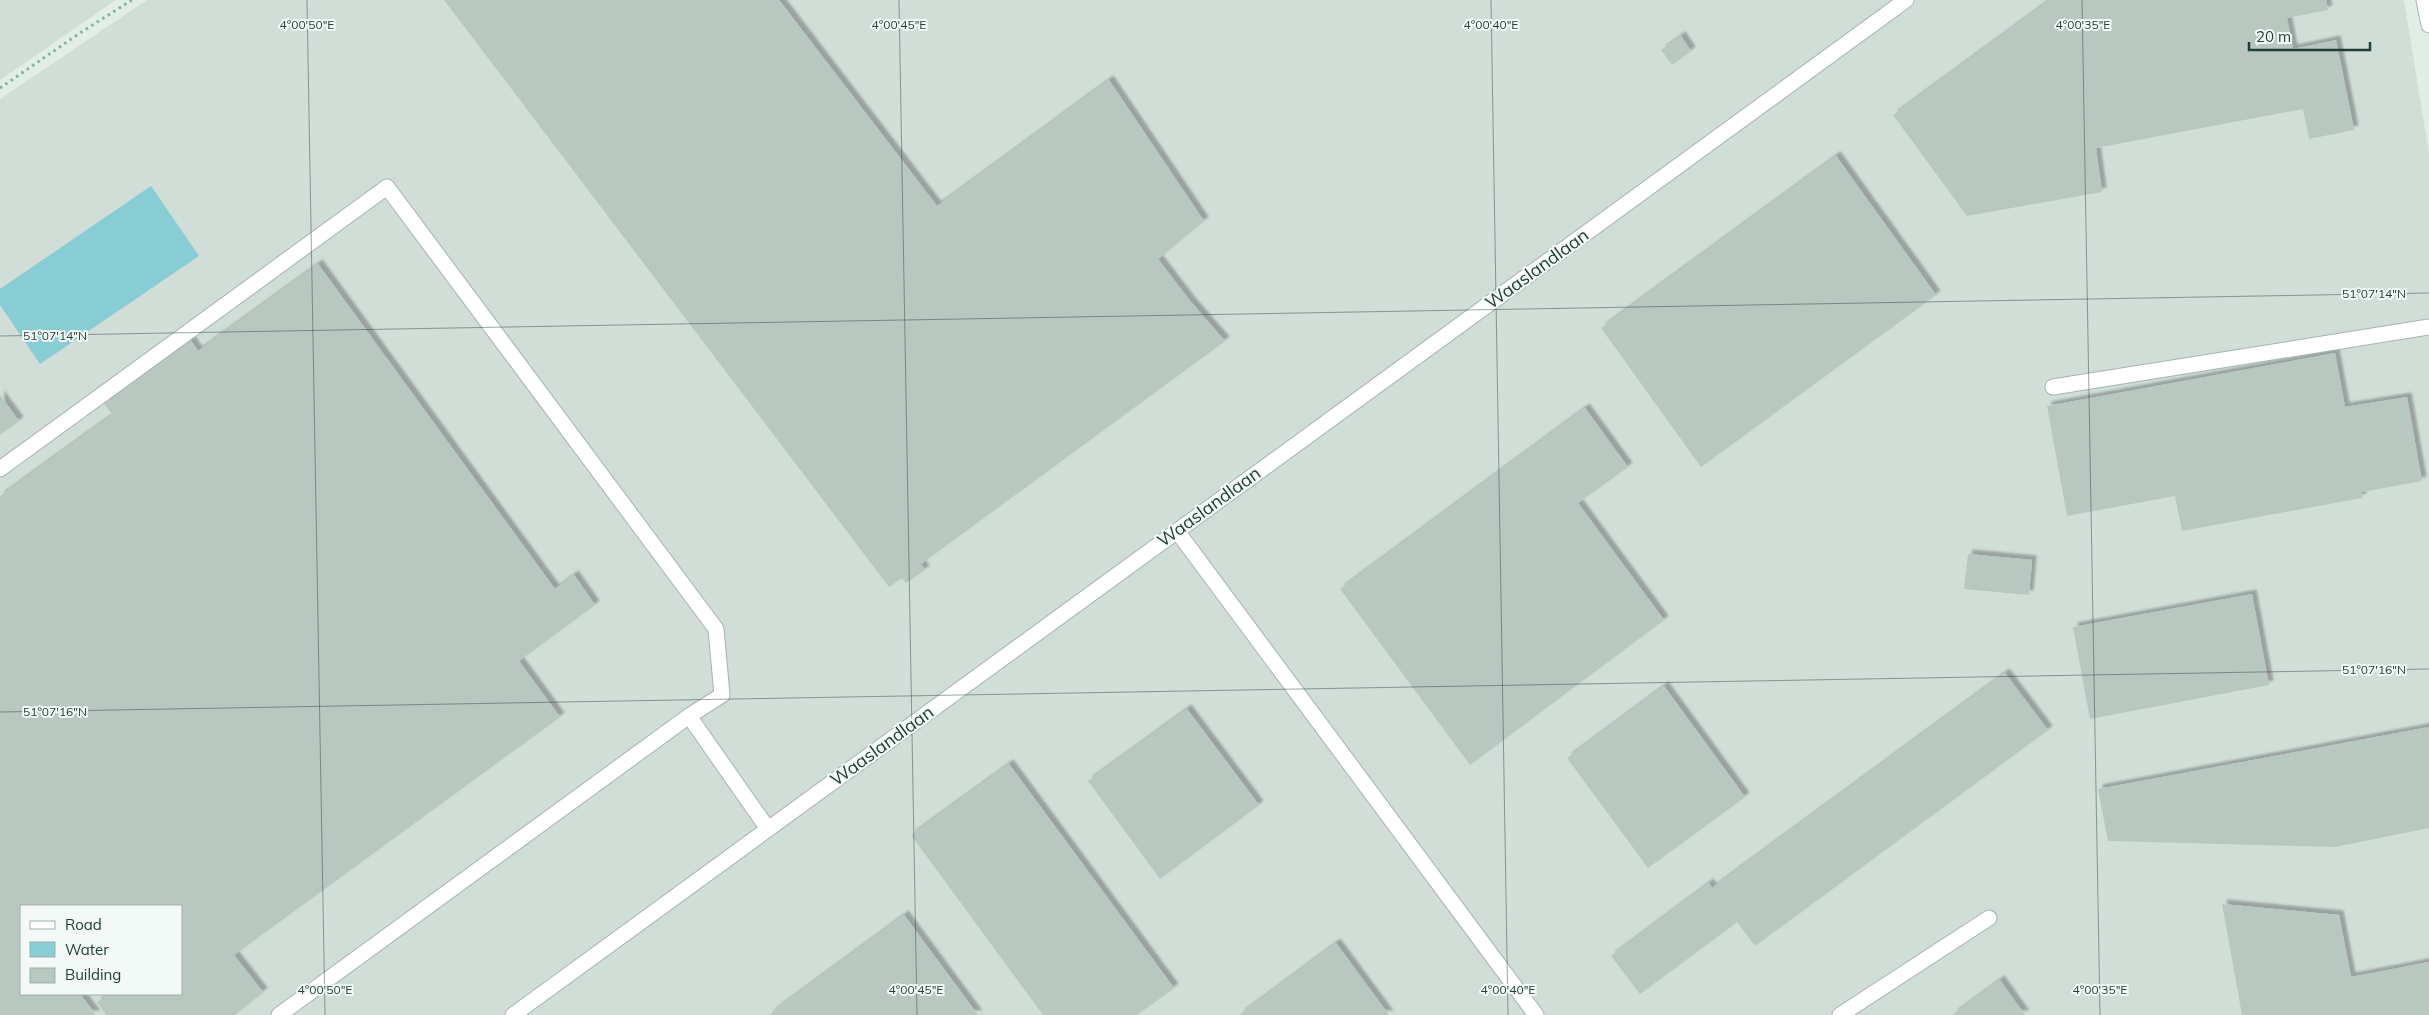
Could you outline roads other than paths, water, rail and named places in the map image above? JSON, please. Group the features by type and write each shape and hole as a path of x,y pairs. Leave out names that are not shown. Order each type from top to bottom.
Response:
{"street":[{"name":"Waaslandlaan","path":"513,1015 1906,0"},
{"path":"2424,0 2429,25"},
{"path":"0,469 386,187 716,629 722,695 689,716 279,1015"},
{"path":"2053,387 2429,327"},
{"path":"1177,531 1536,1015"},
{"path":"689,716 768,829"},
{"path":"1840,1015 1989,918"}],"water":[{"path":"151,186 199,256 40,364 0,305 0,289"}]}
